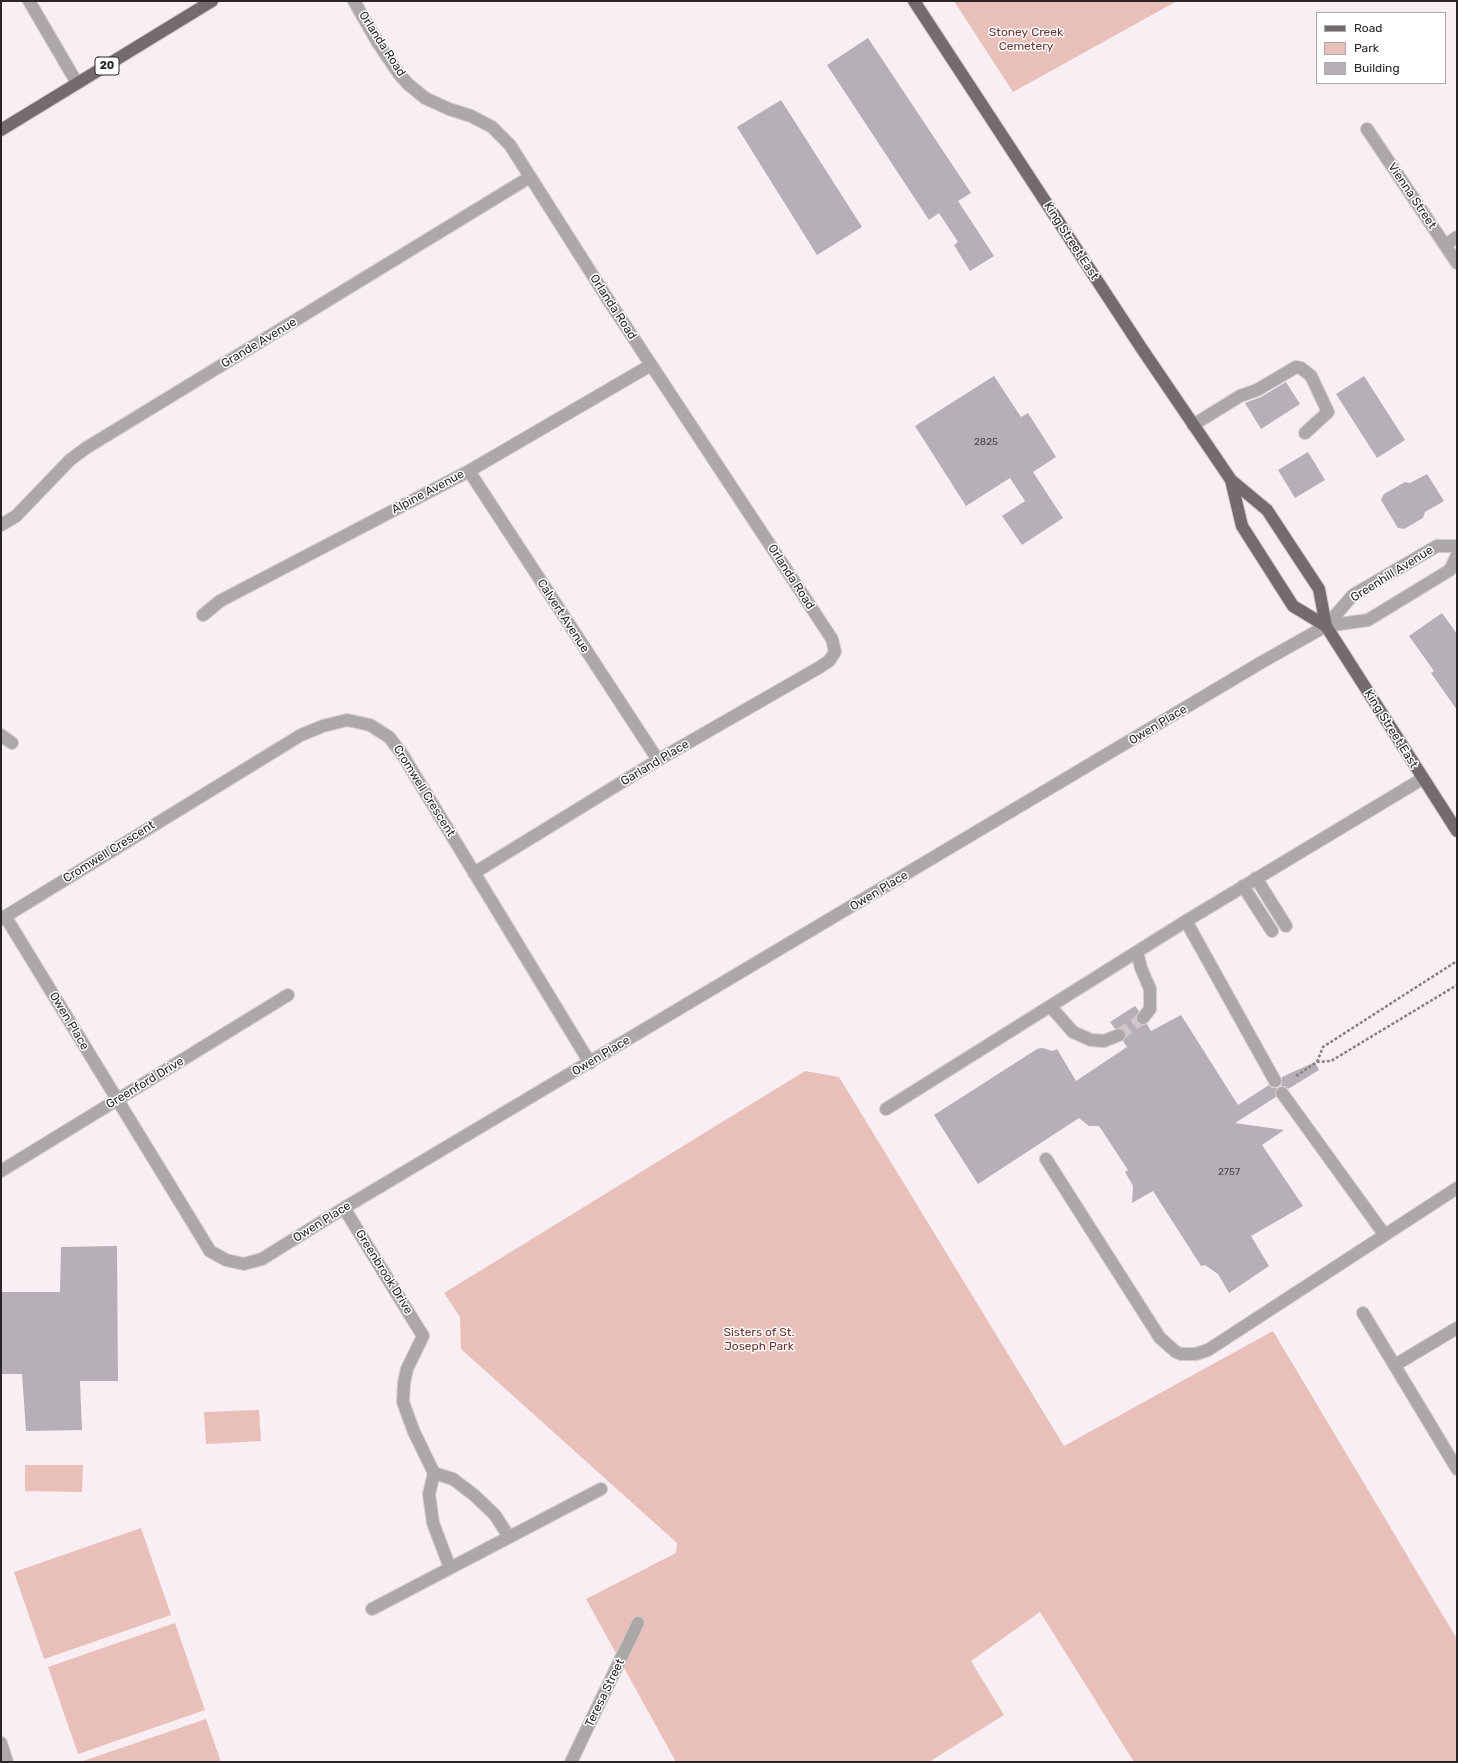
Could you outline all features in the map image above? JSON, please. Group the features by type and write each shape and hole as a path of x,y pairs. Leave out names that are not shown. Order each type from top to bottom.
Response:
{"main road":[{"name":"20","path":"1,130 212,1"},
{"name":"King Street East","path":"914,1 1142,349 1231,480 1267,510 1319,590 1326,626 1422,779 1457,831"},
{"name":"King Street East","path":"1231,480 1242,526 1293,606 1326,626"}],"street":[{"path":"29,1 77,83"},
{"name":"Orlanda Road","path":"354,1 378,43 399,74 408,84 425,98 449,109 471,116 492,127 510,145 651,365 832,639 835,652"},
{"name":"Vienna Street","path":"1367,129 1457,263"},
{"name":"Grande Avenue","path":"1,525 16,516 70,460 86,448 530,177"},
{"path":"1445,245 1457,237"},
{"name":"Alpine Avenue","path":"203,615 220,601 469,471 651,365"},
{"path":"1193,425 1240,396 1257,390 1296,367 1301,368 1311,376 1328,412 1305,433"},
{"name":"Calvert Avenue","path":"469,471 658,760"},
{"name":"Greenhill Avenue","path":"1326,626 1353,595 1437,546 1457,546"},
{"name":"Greenhill Avenue","path":"1326,626 1368,620 1450,570 1457,555"},
{"name":"Owen Place","path":"3,917 210,1251 226,1260 244,1264 262,1259 344,1208 1262,662 1326,626"},
{"name":"Garland Place","path":"474,873 658,760 820,667 829,661 835,652"},
{"name":"Cromwell Crescent","path":"3,917 301,735 323,726 347,720 370,725 389,737 402,754 590,1063"},
{"path":"1,735 12,743"},
{"path":"886,1109 1186,921 1422,779"},
{"path":"1256,878 1286,926"},
{"path":"1243,886 1272,931"},
{"path":"1186,921 1275,1081"},
{"path":"1137,952 1141,968 1150,989 1150,1009 1143,1018"},
{"name":"Greenford Drive","path":"1,1171 288,995"},
{"path":"1050,1006 1073,1032 1092,1040 1104,1041 1119,1035"},
{"path":"1282,1092 1384,1234"},
{"path":"1046,1159 1160,1338 1176,1352 1182,1354 1196,1354 1208,1350 1384,1234 1457,1188"},
{"name":"Greenbrook Drive","path":"344,1208 423,1336 407,1369 404,1383 404,1402 414,1432 434,1473"},
{"path":"1363,1314 1457,1469"},
{"path":"1395,1365 1457,1328"},
{"path":"450,1568 433,1523 429,1494 434,1473 454,1479 474,1495 496,1515 509,1537"},
{"path":"372,1609 601,1489"},
{"name":"Teresa Street","path":"572,1762 638,1623"},
{"path":"1,1743 7,1762"}],"path":[{"path":"1317,1062 1323,1047 1457,960"},
{"path":"1296,1076 1317,1062 1331,1062 1457,985"}],"green space":[{"name":"Stoney Creek Cemetery","path":"954,1 1177,1 1013,92"},
{"name":"Sisters of St. Joseph Park","path":"805,1071 839,1077 1064,1446 1273,1331 1457,1639 1457,1762 1134,1762 1040,1612 971,1661 1004,1715 929,1762 676,1762 586,1599 676,1553 677,1543 461,1349 460,1317 444,1293"},
{"path":"259,1410 261,1441 206,1444 204,1412"},
{"path":"25,1465 83,1465 82,1492 25,1491"},
{"path":"141,1528 171,1615 44,1659 14,1572"},
{"path":"175,1623 205,1710 78,1754 48,1667"},
{"path":"206,1719 221,1762 80,1762"}],"building":[{"path":"868,38 971,193 958,201 994,256 970,271 954,245 958,242 939,213 929,220 827,65"},
{"path":"781,100 862,227 817,255 737,127"},
{"path":"994,376 1021,417 1028,413 1056,457 1033,472 1063,518 1022,545 1002,516 1025,501 1010,478 966,506 915,426"},
{"path":"1364,376 1405,440 1377,458 1336,394"},
{"path":"1286,382 1300,404 1261,429 1245,403 1261,397"},
{"path":"1308,452 1325,480 1295,498 1278,470"},
{"path":"1427,474 1444,501 1425,512 1423,518 1404,529 1398,528 1381,500 1384,494 1405,482 1410,483"},
{"path":"1442,613 1457,634 1457,710 1431,673 1434,671 1409,636"},
{"path":"1135,1006 1139,1011 1136,1021 1142,1025 1147,1024 1151,1031 1181,1015 1238,1105 1269,1085 1272,1088 1277,1088 1275,1093 1276,1097 1235,1123 1284,1130 1262,1145 1303,1206 1251,1236 1269,1266 1229,1293 1218,1274 1205,1265 1201,1266 1153,1191 1132,1203 1133,1186 1125,1172 1128,1170 1099,1126 1089,1126 1079,1118 978,1184 934,1115 1037,1049 1042,1048 1053,1051 1057,1049 1076,1081 1127,1047 1123,1041 1126,1036 1126,1032 1120,1028 1115,1029 1110,1022"},
{"path":"1315,1062 1319,1070 1288,1089 1285,1086 1281,1086 1282,1077"},
{"path":"117,1246 118,1381 80,1381 82,1430 26,1431 22,1374 1,1374 1,1292 60,1292 61,1247"}],"tunnel":[{"path":"1119,1035 1143,1018"}]}
